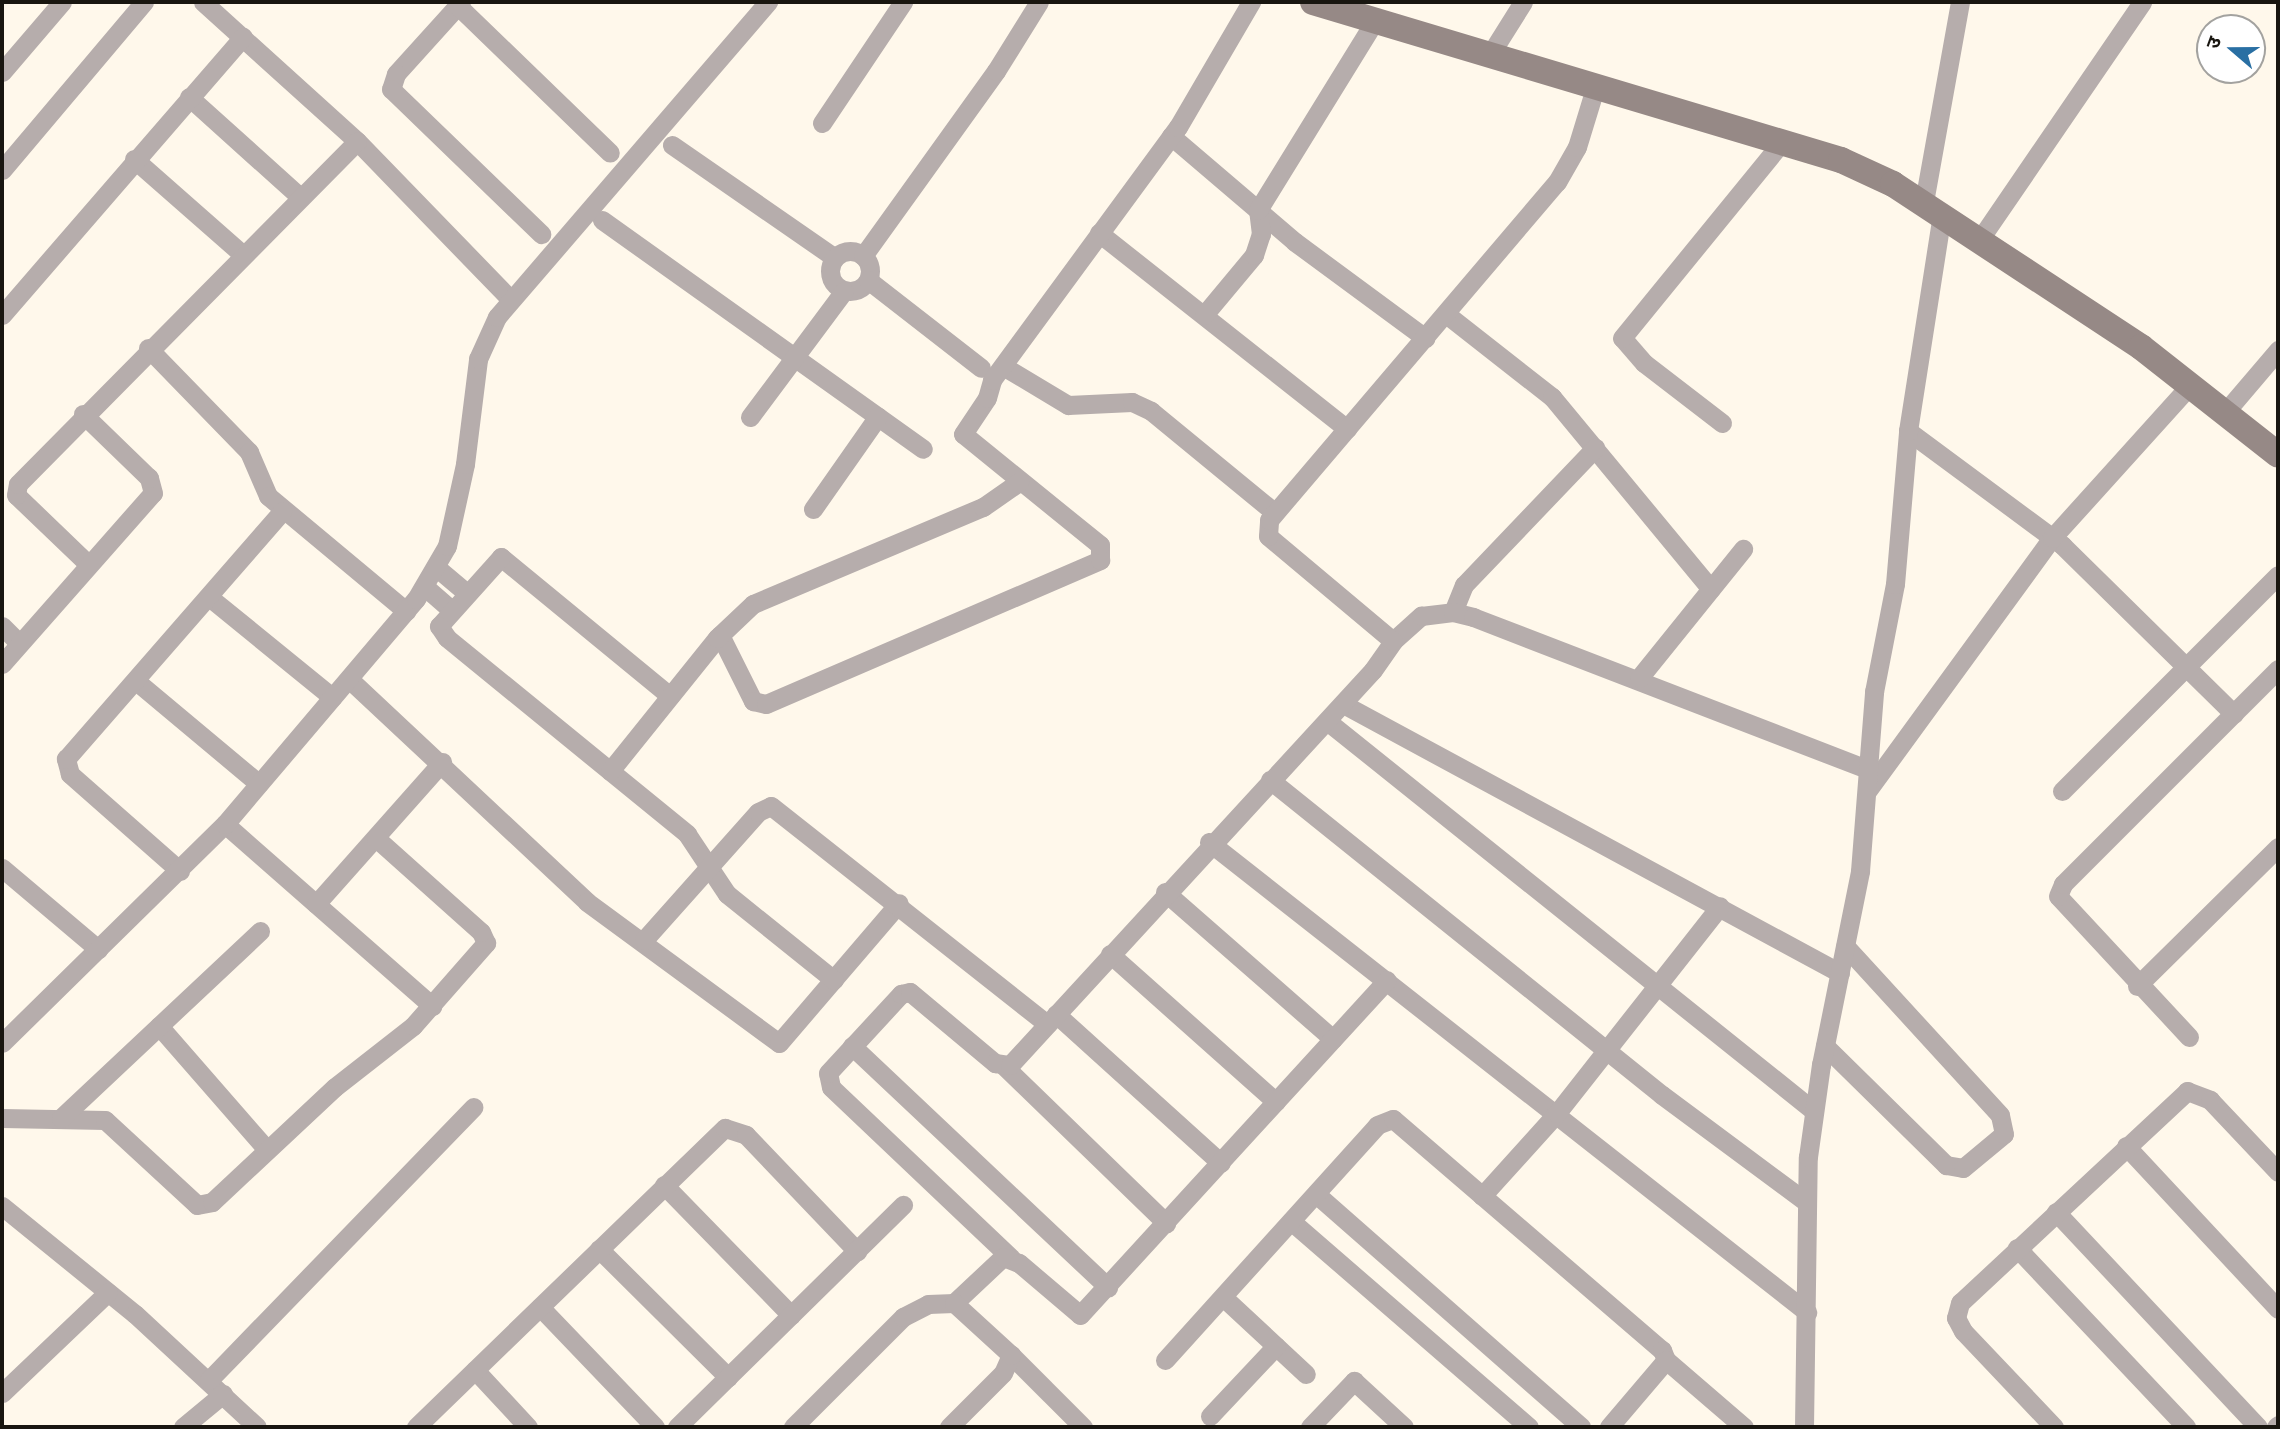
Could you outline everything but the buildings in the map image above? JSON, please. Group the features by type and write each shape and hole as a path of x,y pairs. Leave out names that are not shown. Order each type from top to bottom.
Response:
{"street":[{"path":"2,72 62,2"},
{"path":"2,170 144,2"},
{"path":"203,2 357,141 510,299"},
{"path":"2,1043 225,824 425,587 437,568 465,464 478,359 510,299 768,2"},
{"path":"822,122 903,2"},
{"path":"981,368 868,280 863,256 996,71 1038,2"},
{"path":"720,635 753,701 766,704 1100,559 1100,545 963,438 1003,366 1171,136 1251,2"},
{"path":"1313,2 1491,53 1595,88 1841,160 1933,208 1980,239 2191,384 2227,410 2278,454"},
{"path":"1491,53 1523,2"},
{"path":"1804,1427 1807,1202 1814,1111 1860,871 1874,692 1895,584 1908,431 1960,2"},
{"path":"1980,239 2142,2"},
{"path":"541,234 391,89 396,74 459,4 610,153"},
{"path":"1203,315 1254,255 1261,234 1258,210 1376,19"},
{"path":"2,315 134,159 243,37"},
{"path":"1393,641 1268,536 1274,512 1557,182 1577,147 1595,88"},
{"path":"190,97 299,196"},
{"path":"1171,136 1258,210 1425,338"},
{"path":"87,564 15,489 83,414 357,141"},
{"path":"1722,423 1644,363 1622,338 1781,143"},
{"path":"672,145 835,258"},
{"path":"134,159 242,254"},
{"path":"602,220 923,449"},
{"path":"1100,233 1347,429"},
{"path":"835,258 852,251 863,256"},
{"path":"835,258 830,276 844,290 858,290 868,280"},
{"path":"750,417 844,290"},
{"path":"1446,313 1552,397 1711,589"},
{"path":"148,348 249,452 261,487 282,511 406,611"},
{"path":"2227,410 2278,350"},
{"path":"1003,366 1068,405 1132,402 1151,411 1274,512"},
{"path":"1867,791 2052,538 2191,384"},
{"path":"2,664 87,564 149,499 153,485 83,414"},
{"path":"813,509 877,416"},
{"path":"1908,431 2052,538 2234,714"},
{"path":"1453,612 1464,585 1595,448"},
{"path":"610,771 720,635 753,604 983,507 1019,482"},
{"path":"180,871 66,767 71,751 136,681 282,511"},
{"path":"1639,678 1744,549"},
{"path":"670,696 507,559 496,557 439,626 441,633 687,834 705,868 727,894 834,980"},
{"path":"437,568 466,592"},
{"path":"2062,791 2278,575"},
{"path":"425,587 451,610"},
{"path":"209,597 332,698"},
{"path":"1004,1066 1052,1019 1209,842 1343,704 1393,641 1421,616 1453,612 1639,678 1869,770"},
{"path":"2,626 19,643"},
{"path":"2189,1037 2137,986 2061,904 2060,890 2278,669"},
{"path":"349,678 442,762 552,871 779,1043 898,903"},
{"path":"136,681 259,783"},
{"path":"1343,704 1840,973"},
{"path":"1327,721 1814,1111"},
{"path":"316,904 442,762"},
{"path":"1270,780 1606,1050 1807,1202"},
{"path":"644,940 705,868 758,812 771,806 1052,1019 1221,1163"},
{"path":"225,824 432,1006"},
{"path":"2,1118 61,1118 114,1124 197,1205 212,1202 267,1150 432,1006 484,949 486,937 376,838"},
{"path":"1209,842 1807,1312"},
{"path":"2137,986 2278,847"},
{"path":"2,868 98,949"},
{"path":"1165,892 1333,1039"},
{"path":"1482,1196 1557,1113 1720,906"},
{"path":"61,1118 260,931"},
{"path":"1825,1046 1946,1165 1963,1168 2004,1134 2000,1115 1845,946"},
{"path":"1110,954 1276,1102"},
{"path":"1167,1223 1004,1066 911,992 901,994 828,1073 831,1087 1074,1314 1086,1310 1108,1287 1167,1223 1387,980"},
{"path":"159,1026 267,1150"},
{"path":"852,1046 1108,1287"},
{"path":"2054,1427 1956,1318 1960,1303 2177,1097 2199,1091 2278,1172"},
{"path":"183,1427 216,1387 474,1107"},
{"path":"1165,1360 1377,1125 1393,1119 1653,1342 1666,1360 1744,1427"},
{"path":"416,1427 715,1135 736,1128 857,1251"},
{"path":"2126,1146 2278,1309"},
{"path":"664,1185 791,1315"},
{"path":"1316,1194 1581,1427"},
{"path":"677,1427 903,1205"},
{"path":"2056,1212 2258,1427"},
{"path":"5,1214 108,1292 216,1387 257,1427"},
{"path":"1291,1221 1529,1427"},
{"path":"2017,1248 2186,1427"},
{"path":"599,1249 728,1377"},
{"path":"793,1427 903,1317 916,1307 954,1303 995,1263 1011,1258"},
{"path":"2,1392 108,1292"},
{"path":"1223,1297 1306,1374"},
{"path":"954,1303 1011,1354 1083,1427"},
{"path":"540,1307 655,1427"},
{"path":"1210,1416 1276,1346"},
{"path":"949,1427 1003,1373 1011,1354"},
{"path":"1609,1427 1666,1360"},
{"path":"475,1370 528,1427"},
{"path":"1310,1427 1354,1381 1397,1425"}]}
